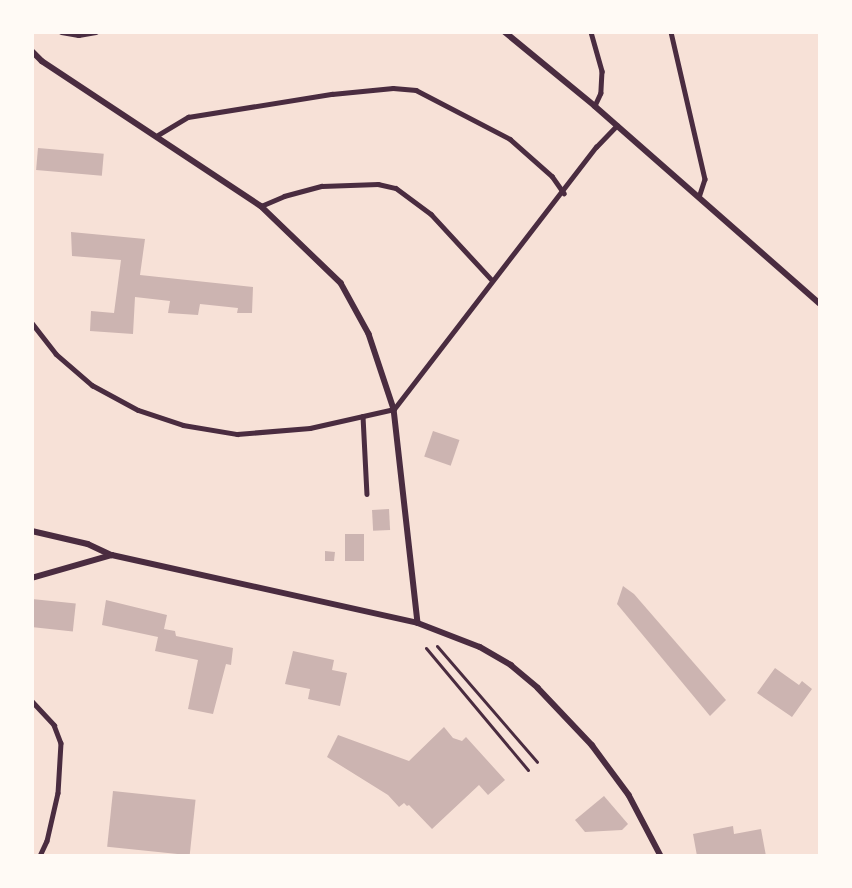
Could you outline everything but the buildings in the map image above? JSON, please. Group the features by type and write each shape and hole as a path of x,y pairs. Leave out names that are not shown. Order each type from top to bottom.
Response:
{"street":[{"path":"62,32 96,32"},
{"path":"505,32 595,106 820,304"},
{"path":"591,32 602,71 601,93 595,106"},
{"path":"671,32 705,179 699,197"},
{"path":"32,51 67,78 158,135 261,206 341,283 369,334 394,409 418,623"},
{"path":"158,135 188,117 332,94 394,88 416,90 510,139 552,176 564,192"},
{"path":"32,323 56,354 92,385 138,410 183,425 237,434 310,428 394,409 492,280 564,192 596,147 617,125"},
{"path":"261,206 284,196 322,186 378,184 396,188 431,214 492,280"},
{"path":"363,416 367,494"},
{"path":"32,531 88,544 112,555 418,623 480,647 511,665 538,688 592,745 629,795 661,856"},
{"path":"32,578 112,555"},
{"path":"438,646 537,762"},
{"path":"426,648 528,770"},
{"path":"32,701 54,725 61,743 58,793 47,841 40,856"}]}
